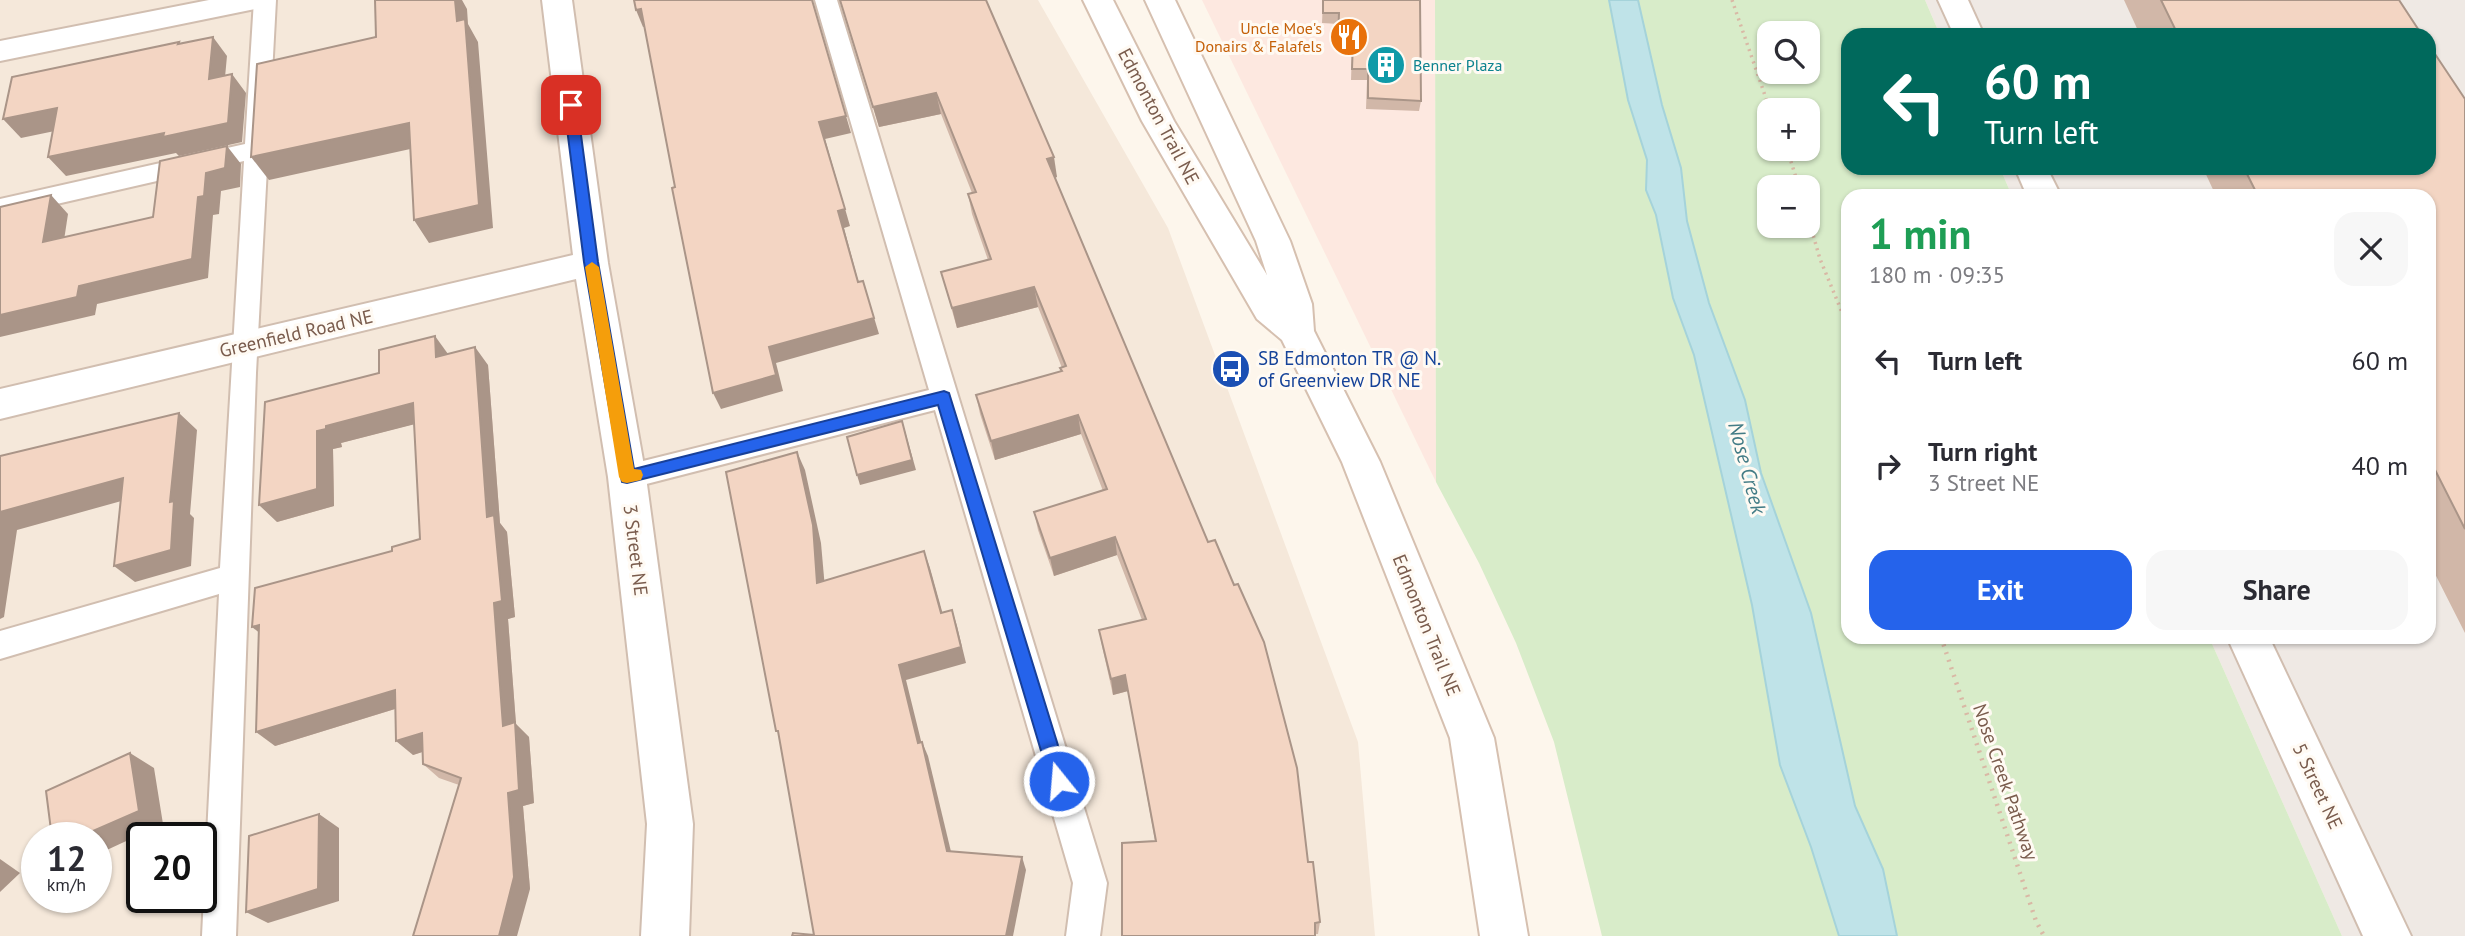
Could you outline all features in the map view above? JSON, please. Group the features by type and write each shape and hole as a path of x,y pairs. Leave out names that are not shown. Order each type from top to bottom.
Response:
{"street":[{"path":"0,51 255,0"},
{"name":"3 Street NE","path":"557,0 591,262 627,477 670,824 665,936"},
{"name":"Edmonton Trail NE","path":"1098,0 1158,121 1270,310 1296,331"},
{"name":"Edmonton Trail NE","path":"1160,0 1273,241 1294,304 1296,331 1361,462 1472,738 1504,936"},
{"path":"1953,0 1966,28"},
{"name":"Greenfield Road NE","path":"0,404 591,262"},
{"name":"5 Street NE","path":"2251,644 2387,936"}],"lane":[{"path":"219,936 244,345 265,0"},
{"path":"826,0 1090,883 1083,936"},
{"path":"0,208 255,150"},
{"path":"627,477 944,397"},
{"path":"0,645 233,577"}],"path":[{"path":"1732,0 1766,98"},
{"path":"1814,238 1841,310"},
{"name":"Nose Creek Pathway","path":"1943,644 2036,921 2044,936"}],"shaded area":[{"path":"0,0 1038,0 1168,228 1358,742 1375,936 0,936"},
{"path":"1202,0 1435,0 1436,482"},
{"path":"1925,0 2465,0 2465,936 2342,936 2212,644 2436,644 2436,189 2009,189 2003,175 2436,175 2436,28 1937,28"}],"green space":[{"path":"1435,0 1925,0 1937,28 1841,28 1841,175 2003,175 2009,189 1841,189 1841,644 2212,644 2342,936 1602,936 1554,742 1516,643 1479,563 1436,482"}],"water":[{"name":"Nose Creek","path":"1609,0 1638,0 1662,105 1681,168 1687,221 1709,303 1745,400 1761,473 1811,613 1855,806 1883,869 1897,936 1839,936 1811,847 1780,765 1752,605 1694,355 1673,298 1656,215 1646,190 1647,160 1628,100"}],"building":[{"path":"375,0 455,0 457,21 465,19 479,205 414,220 409,123 251,157 257,64 376,37"},
{"path":"634,0 812,0 846,116 819,122 845,209 838,211 858,282 863,281 874,318 769,347 776,375 713,393 672,188 675,187 641,9 636,10"},
{"path":"840,0 986,0 1054,157 1047,159 1208,542 1215,540 1234,585 1238,584 1264,642 1297,768 1308,862 1313,862 1320,922 1315,923 1315,936 1122,936 1122,843 1156,841 1125,675 1111,679 1099,630 1146,619 1115,537 1050,558 1034,512 1107,489 1078,415 991,441 976,395 1062,371 1060,368 1066,366 1034,287 952,308 941,272 991,259 968,194 976,192 936,93 873,107"},
{"name":"Benner Plaza","path":"1323,0 1420,0 1421,101 1368,98 1368,69 1352,69 1353,41 1338,40 1339,13 1323,13"},
{"path":"2161,0 2399,0 2417,28 2175,28"},
{"path":"213,37 209,79 232,74 228,123 48,157 57,108 3,119 12,77"},
{"path":"2436,56 2465,99 2465,529 2436,472 2436,189 2254,189 2248,175 2436,175"},
{"path":"227,146 225,168 206,173 204,196 198,197 192,259 79,286 77,297 0,315 0,207 51,195 43,242 153,217 160,161"},
{"path":"435,336 436,357 475,347 487,517 494,515 502,601 494,603 503,726 515,722 519,790 508,793 514,877 499,936 413,936 461,778 423,764 422,733 396,741 395,690 256,732 259,625 252,627 255,588 392,551 392,547 420,539 413,403 326,426 326,429 317,431 317,489 259,505 265,402 379,373 379,350"},
{"path":"179,413 170,502 174,501 171,550 114,566 123,478 0,512 0,456"},
{"path":"902,421 912,460 857,475 847,437"},
{"path":"797,452 813,525 817,583 924,551 941,613 952,610 961,647 899,665 918,743 922,742 947,851 1022,857 1006,936 792,936 793,933 814,935 778,731 726,472"},
{"path":"130,753 139,811 112,823 50,822 46,791"},
{"path":"319,814 318,889 246,912 249,836"}],"slow traffic":[{"path":"592,267 627,477 635,475"}],"place":[{"name":"Uncle Moe's Donairs & Falafels","path":"1349,37"},
{"name":"Benner Plaza","path":"1386,65"},
{"name":"SB Edmonton TR @ N. of Greenview DR NE","path":"1231,369"}],"route":[{"path":"571,105 591,262 627,477 944,397 1059,781"}]}
